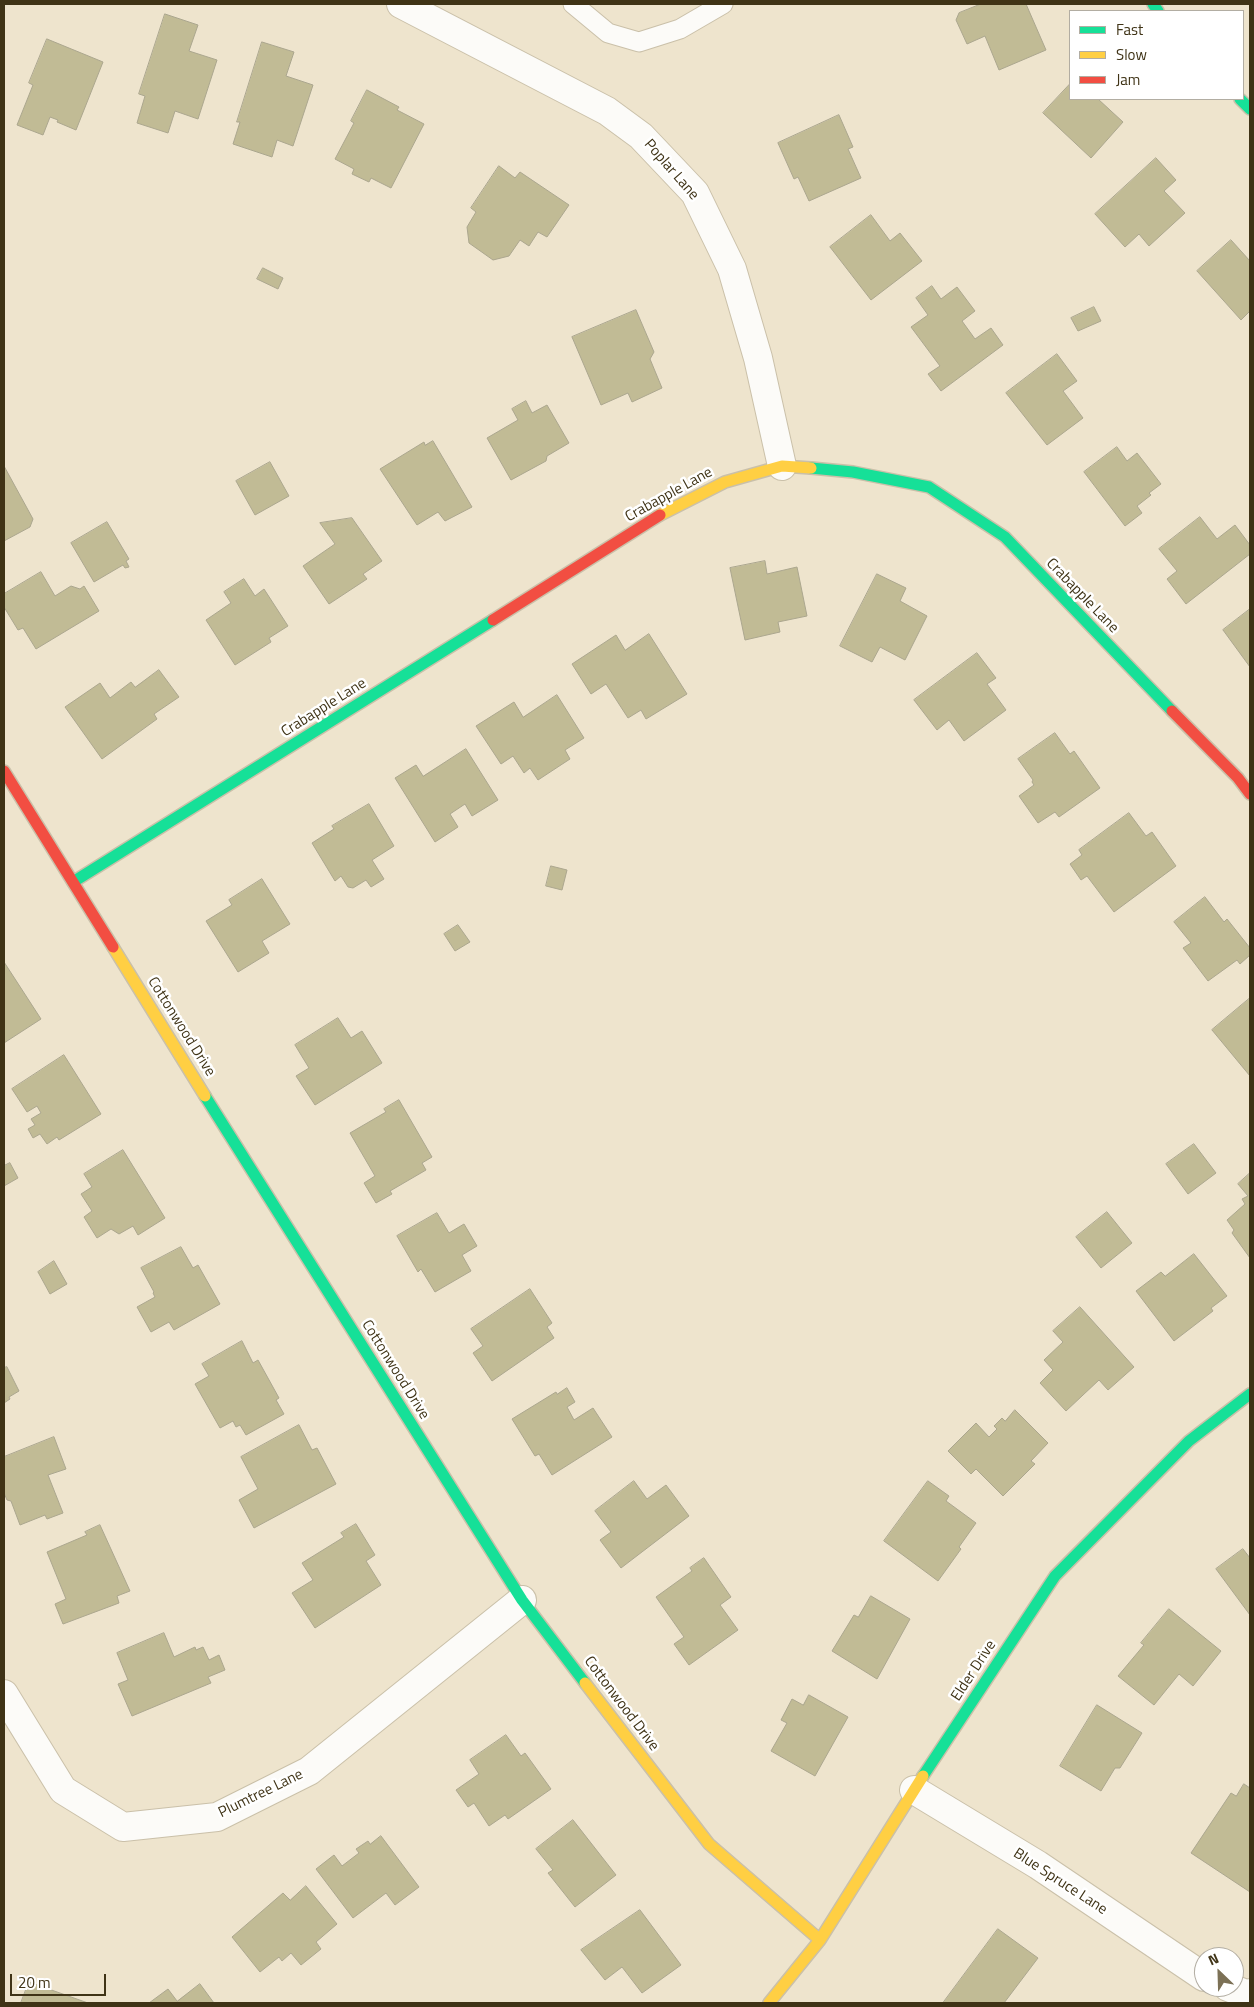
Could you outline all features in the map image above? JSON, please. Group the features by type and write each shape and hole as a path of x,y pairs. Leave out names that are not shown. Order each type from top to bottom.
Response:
{"street":[{"name":"Poplar Lane","path":"401,4 606,111 642,136 695,193 732,268 758,358 782,466"},
{"path":"1241,100 1250,109"},
{"name":"Crabapple Lane","path":"73,882 672,508 725,482 782,466 853,472 929,487 1004,536 1238,778 1250,794"},
{"name":"Cottonwood Drive","path":"4,771 280,1216 522,1600 709,1844 820,1940"},
{"name":"Elder Drive","path":"769,2003 820,1940 914,1790 1055,1576 1189,1441 1250,1394"},
{"name":"Plumtree Lane","path":"4,1694 63,1790 123,1827 217,1817 309,1771 522,1600"},
{"name":"Blue Spruce Lane","path":"914,1790 1038,1866 1194,1970"}],"lane":[{"path":"574,4 608,33 638,42 680,29 723,4"}],"building":[{"path":"981,4 1026,4 1046,50 999,70 985,36 967,44 956,20 959,13"},
{"path":"165,14 198,25 189,51 217,60 198,119 175,111 168,133 137,123 145,96 139,94"},
{"path":"47,39 103,62 76,130 50,117 43,135 17,125 33,85 29,83"},
{"path":"262,42 294,52 286,76 313,85 293,146 277,140 272,157 233,144 240,122 237,122"},
{"path":"1069,85 1069,100 1099,100 1123,122 1091,158 1043,113"},
{"path":"367,90 399,107 397,110 424,124 391,188 371,178 369,182 352,174 354,169 335,159 354,123 351,121"},
{"path":"839,115 853,147 848,149 861,178 809,201 798,177 794,179 778,143"},
{"path":"1156,158 1176,180 1164,191 1185,213 1149,246 1139,234 1125,247 1095,214"},
{"path":"499,166 515,178 520,172 569,205 547,237 538,232 529,246 520,240 509,256 493,260 469,243 467,227 476,212 471,208"},
{"path":"871,215 890,241 900,233 922,261 871,300 830,247"},
{"path":"1231,240 1250,261 1250,311 1241,320 1197,271"},
{"path":"263,268 283,278 278,289 257,279"},
{"path":"932,286 941,299 957,287 975,311 962,321 975,339 991,328 1003,345 941,391 928,374 940,366 911,327 928,315 916,298"},
{"path":"1094,307 1101,321 1078,331 1071,318"},
{"path":"636,310 654,352 650,359 662,388 632,402 628,393 601,405 572,337"},
{"path":"1057,354 1077,381 1063,391 1083,418 1047,445 1006,393"},
{"path":"526,401 532,413 547,405 569,443 547,456 546,461 511,480 487,438 518,420 512,409"},
{"path":"433,441 472,507 445,521 438,512 417,525 380,469 424,442 425,445"},
{"path":"1117,447 1127,461 1137,453 1161,484 1137,506 1142,513 1125,526 1084,472"},
{"path":"270,462 289,496 255,515 236,481"},
{"path":"4,466 33,519 30,527 4,541"},
{"path":"1200,517 1217,539 1235,525 1250,545 1250,554 1186,604 1167,579 1177,571 1159,549"},
{"path":"352,518 382,561 363,574 367,579 329,604 303,566 335,544 320,523"},
{"path":"107,522 129,559 126,561 129,567 125,568 123,565 94,582 71,543"},
{"path":"765,561 767,574 797,567 807,616 778,622 780,632 745,640 730,568"},
{"path":"41,572 55,596 71,586 80,589 84,586 99,611 36,649 23,628 18,630 4,607 4,594"},
{"path":"877,574 906,588 900,601 927,616 905,660 880,647 872,662 840,646"},
{"path":"244,579 255,596 264,589 288,626 269,638 271,642 235,665 206,620 231,603 224,592"},
{"path":"1250,609 1250,667 1223,630"},
{"path":"649,634 687,694 646,719 641,710 628,718 606,684 591,694 572,664 616,635 625,650"},
{"path":"977,653 996,678 987,684 1006,710 964,741 949,720 937,730 914,700"},
{"path":"159,670 179,697 154,714 157,719 102,759 65,707 100,683 110,698 131,682 135,687"},
{"path":"557,695 584,738 565,750 570,759 538,780 530,768 524,773 513,756 501,764 476,726 514,702 523,717"},
{"path":"1055,733 1070,754 1074,751 1100,788 1059,817 1055,812 1038,823 1019,796 1034,785 1033,780 1018,759"},
{"path":"466,749 498,800 472,816 465,804 450,814 458,827 435,842 395,778 416,765 423,776"},
{"path":"369,804 394,846 372,860 384,879 371,887 366,880 353,888 348,887 341,876 335,881 312,843 334,829 332,826"},
{"path":"1129,813 1146,836 1152,832 1176,866 1114,912 1087,876 1081,880 1070,864 1082,855 1079,850"},
{"path":"551,866 567,870 562,890 546,886"},
{"path":"262,879 290,924 262,941 269,953 238,972 206,921 232,905 229,900"},
{"path":"1205,897 1224,922 1227,919 1250,948 1250,955 1240,964 1237,960 1208,981 1183,948 1191,943 1174,922"},
{"path":"458,925 470,942 455,951 444,934"},
{"path":"4,962 41,1019 4,1043"},
{"path":"1250,998 1250,1076 1212,1030"},
{"path":"338,1018 351,1038 362,1031 382,1063 315,1105 296,1076 309,1068 295,1045"},
{"path":"64,1055 101,1114 59,1140 57,1137 47,1144 40,1134 33,1138 28,1129 35,1125 31,1119 41,1113 37,1106 27,1112 12,1089"},
{"path":"399,1100 432,1157 422,1163 426,1170 390,1191 392,1194 376,1203 364,1183 375,1176 350,1133 386,1112 384,1109"},
{"path":"1194,1144 1216,1173 1188,1194 1166,1164"},
{"path":"123,1150 165,1218 138,1235 133,1226 119,1234 111,1229 97,1238 84,1217 92,1211 81,1194 92,1187 84,1174"},
{"path":"10,1163 18,1178 4,1186 4,1166"},
{"path":"1250,1173 1250,1258 1232,1233 1234,1230 1227,1220 1245,1204 1242,1199 1248,1196 1238,1184"},
{"path":"1107,1212 1132,1243 1101,1268 1076,1237"},
{"path":"437,1213 449,1233 464,1224 477,1246 462,1255 471,1271 435,1292 421,1269 418,1272 397,1236"},
{"path":"181,1247 193,1268 198,1265 220,1304 174,1330 169,1322 151,1332 137,1307 155,1297 141,1268"},
{"path":"1194,1254 1227,1296 1211,1308 1213,1311 1174,1341 1136,1291 1161,1272 1165,1276"},
{"path":"54,1261 67,1284 50,1294 38,1272"},
{"path":"530,1289 552,1323 547,1327 554,1338 492,1381 473,1353 483,1346 471,1329"},
{"path":"1080,1307 1134,1367 1108,1390 1099,1380 1066,1411 1040,1383 1053,1370 1044,1360 1063,1342 1053,1331"},
{"path":"242,1341 253,1363 258,1360 279,1398 276,1400 284,1414 246,1435 240,1425 236,1427 233,1421 220,1428 195,1384 209,1376 202,1364"},
{"path":"7,1367 19,1391 9,1397 10,1399 4,1403 4,1368"},
{"path":"567,1388 575,1402 567,1407 574,1420 593,1408 612,1437 552,1475 539,1454 535,1456 512,1419 556,1392 557,1394"},
{"path":"1015,1410 1048,1443 1031,1461 1035,1464 1003,1496 976,1469 971,1474 948,1451 976,1423 989,1437 997,1429 994,1426 1002,1418 1005,1421"},
{"path":"299,1425 312,1450 317,1448 336,1484 254,1528 239,1500 258,1489 241,1457"},
{"path":"54,1437 66,1469 48,1475 63,1513 47,1519 45,1515 20,1525 11,1501 7,1500 4,1493 4,1457"},
{"path":"634,1481 647,1499 666,1485 689,1516 621,1568 600,1540 611,1532 595,1511"},
{"path":"928,1481 949,1496 946,1501 976,1523 959,1547 961,1549 938,1581 884,1541"},
{"path":"356,1524 375,1555 366,1561 381,1585 315,1628 292,1593 313,1580 302,1563 344,1537 341,1533"},
{"path":"100,1525 130,1591 117,1596 119,1603 63,1624 55,1604 66,1599 47,1552 87,1535 85,1532"},
{"path":"1243,1549 1250,1558 1250,1615 1216,1569"},
{"path":"704,1558 731,1597 720,1605 738,1630 689,1665 674,1644 684,1637 656,1597 692,1571 690,1568"},
{"path":"871,1596 910,1619 877,1679 832,1651 854,1615 858,1617"},
{"path":"1169,1609 1221,1651 1193,1686 1179,1674 1154,1705 1118,1676 1144,1645 1141,1643"},
{"path":"164,1633 174,1657 195,1647 196,1650 203,1647 209,1660 219,1655 225,1670 208,1677 211,1683 132,1716 118,1684 128,1680 117,1653"},
{"path":"809,1695 848,1717 815,1776 771,1751 787,1723 781,1720 792,1699 803,1705"},
{"path":"1097,1705 1142,1733 1120,1768 1115,1768 1101,1791 1060,1766"},
{"path":"506,1735 521,1756 525,1753 551,1789 508,1819 505,1815 489,1826 474,1803 468,1807 456,1790 479,1774 470,1760"},
{"path":"1244,1784 1250,1788 1250,1892 1191,1853 1231,1793 1236,1796"},
{"path":"573,1820 616,1875 575,1907 548,1873 553,1870 536,1849"},
{"path":"381,1836 419,1887 395,1905 386,1893 353,1918 316,1869 334,1855 342,1866 359,1853 356,1849 368,1841 370,1844"},
{"path":"306,1886 337,1924 316,1942 321,1949 301,1965 291,1953 282,1961 279,1957 260,1972 232,1937 283,1893 290,1900"},
{"path":"640,1910 681,1965 642,1993 622,1967 605,1980 581,1950"},
{"path":"998,1929 1038,1958 1004,2003 943,2003"},
{"path":"29,1982 88,2003 21,2003"},
{"path":"200,1984 214,2003 149,2003 168,1989 177,2001"}],"traffic: fast":[{"path":"1153,4 1157,10"},
{"path":"1241,100 1250,109"},
{"path":"811,468 853,472 929,487 1005,537 1172,711"},
{"path":"73,882 493,620"},
{"path":"205,1096 522,1600 585,1683"},
{"path":"923,1776 1055,1576 1189,1441 1250,1394"}],"traffic: slow":[{"path":"660,515 725,482 782,466 811,468"},
{"path":"113,947 205,1096"},
{"path":"585,1683 709,1844 820,1940"},
{"path":"769,2003 820,1940 923,1776"}],"traffic: jam":[{"path":"493,620 660,515"},
{"path":"1172,711 1238,778 1250,794"},
{"path":"4,771 113,947"}]}
